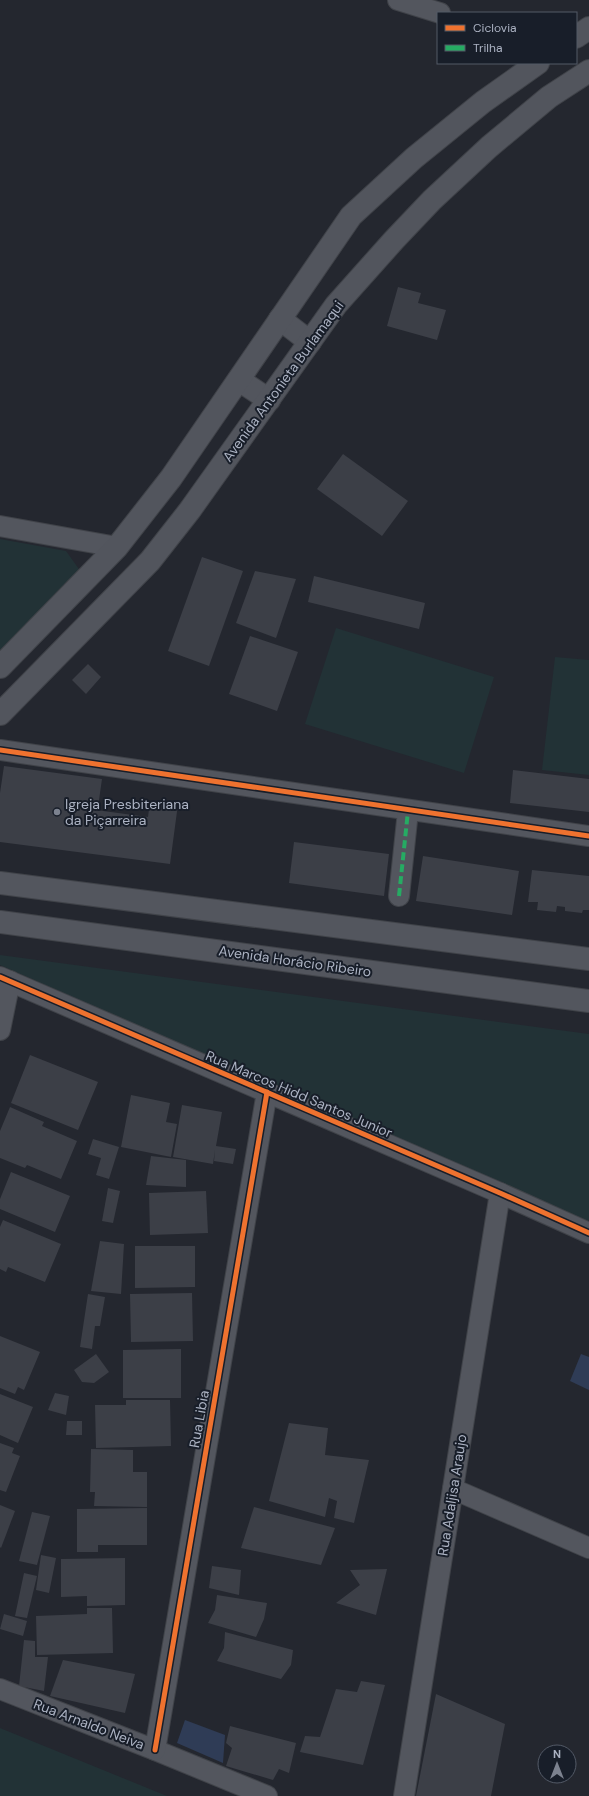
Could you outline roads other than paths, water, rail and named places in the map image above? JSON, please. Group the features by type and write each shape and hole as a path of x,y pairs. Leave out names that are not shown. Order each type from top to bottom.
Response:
{"main road":[{"path":"577,35 589,28"},
{"path":"0,667 116,547 171,478 351,216 414,158 483,102 537,64"},
{"name":"Avenida Antonieta Burlamaqui","path":"0,714 150,561 190,510 336,305 394,240 432,200 489,146 549,97 589,71"},
{"path":"280,319 310,342"},
{"path":"239,380 269,400"}],"street":[{"path":"398,0 437,12"},
{"path":"0,526 116,547"},
{"path":"0,750 408,811 589,836"},
{"path":"399,896 408,811"},
{"path":"0,883 589,959"},
{"name":"Avenida Horácio Ribeiro","path":"0,922 589,1002"},
{"path":"0,1030 5,979"},
{"name":"Rua Marcos Hidd Santos Junior","path":"5,979 589,1233"},
{"name":"Rua Libia","path":"155,1750 267,1092"},
{"name":"Rua Adaljisa Araujo","path":"404,1796 500,1193"},
{"path":"453,1489 589,1548"},
{"name":"Rua Arnaldo Neiva","path":"0,1689 267,1796"}],"water":[{"path":"581,1354 589,1357 589,1390 570,1381"},
{"path":"185,1720 225,1735 223,1763 177,1743"}],"place":[{"name":"Igreja Presbiteriana da Piçarreira","path":"57,812"}]}
